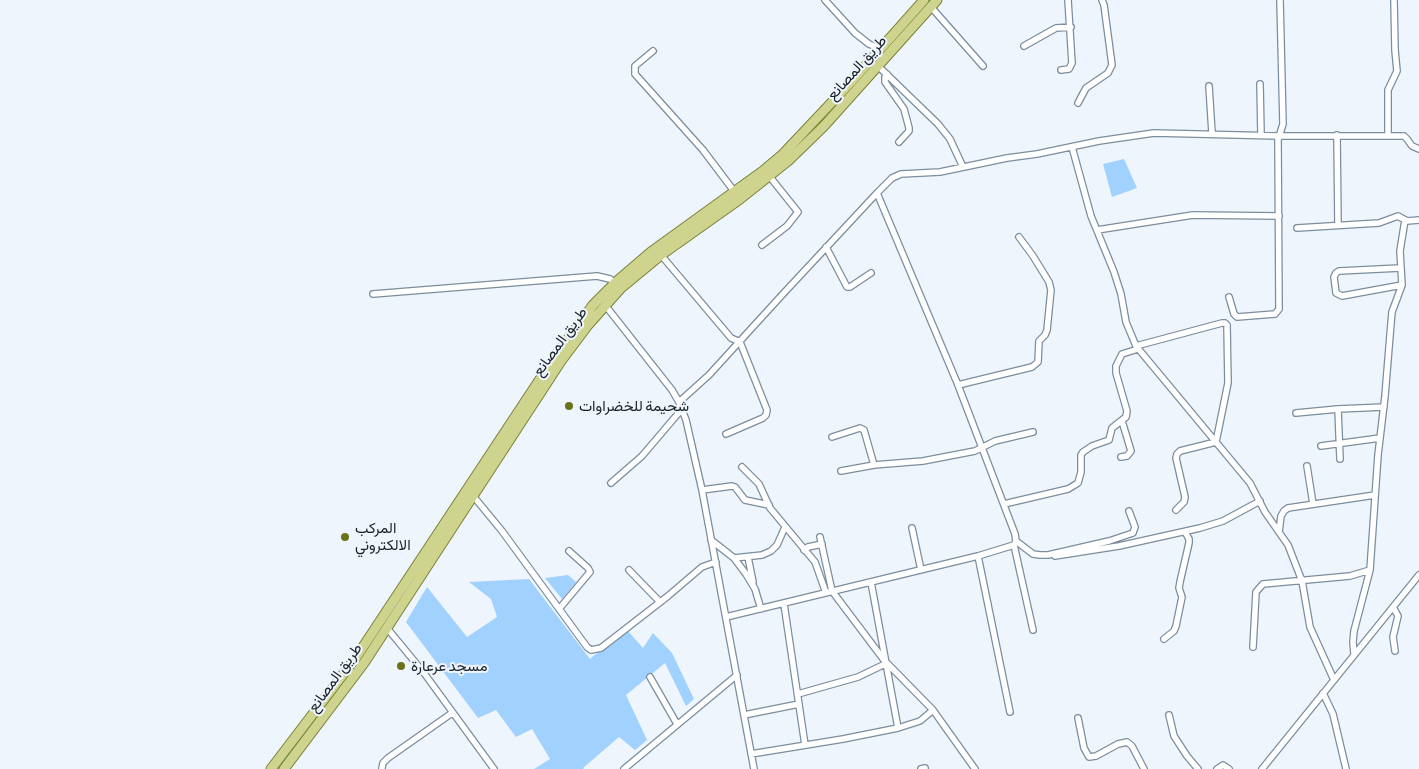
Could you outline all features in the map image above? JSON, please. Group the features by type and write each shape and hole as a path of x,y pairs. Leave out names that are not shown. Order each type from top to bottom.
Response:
{"main road":[{"name":"طريق المصانع","path":"272,769 336,692 364,663 474,497 490,464 568,338 593,305 738,196 782,155 880,49 930,2"},
{"name":"طريق المصانع","path":"284,769 401,592 562,361 618,285 651,252 770,177 824,126 930,2"}],"street":[{"path":"825,0 855,34 868,44 880,49"},
{"path":"1061,70 1069,69 1072,63 1068,0"},
{"path":"1078,103 1086,88 1108,73 1112,65 1102,0"},
{"path":"1229,296 1234,314 1237,316 1275,314 1278,312 1280,305 1279,136 1283,124 1280,0"},
{"path":"1388,136 1388,90 1398,71 1395,50 1394,0"},
{"path":"930,2 983,66"},
{"path":"1024,46 1056,28 1071,27"},
{"path":"653,51 635,66 635,74 703,150 738,196"},
{"path":"877,65 938,124 950,139 963,167"},
{"path":"887,74 885,82 904,109 909,128 909,131 898,142"},
{"path":"1260,84 1261,135"},
{"path":"1209,86 1212,133"},
{"path":"611,482 642,456 681,405 826,247 892,178 901,174 933,173 1099,141 1154,133 1406,137 1412,146 1419,149"},
{"path":"1337,135 1338,226"},
{"path":"1072,147 1090,216 1121,294 1126,322 1137,347 1250,483 1288,545 1302,581 1310,628 1334,680"},
{"path":"762,245 787,226 798,212 770,177"},
{"path":"877,193 958,385 1015,534 1015,543 1033,630"},
{"path":"1097,230 1193,215 1279,216"},
{"path":"1297,228 1379,223 1398,216 1405,220 1419,220"},
{"path":"1354,654 1354,631 1370,570 1392,312 1402,286 1400,251 1405,220"},
{"path":"958,385 1032,367 1038,362 1039,341 1047,330 1051,290 1049,282 1033,256 1018,238"},
{"path":"826,247 847,287 850,287 871,273"},
{"path":"661,255 731,338 740,342 767,410 763,418 726,434"},
{"path":"1400,268 1338,271 1334,277 1336,293 1342,296 1402,286"},
{"path":"373,294 597,276 606,277 618,285"},
{"path":"605,305 672,390 681,405 702,490 754,769"},
{"path":"1004,504 1075,485 1080,476 1081,455 1083,452 1092,446 1110,440 1112,428 1126,417 1127,411 1116,373 1116,366 1122,354 1137,347 1225,323 1227,326 1228,383 1216,442"},
{"path":"1296,413 1384,407"},
{"path":"1338,409 1340,459"},
{"path":"1121,456 1130,454 1131,451 1122,421"},
{"path":"832,437 860,428 864,430 874,465"},
{"path":"841,470 923,461 974,451 995,441 1033,432"},
{"path":"1321,446 1380,438"},
{"path":"1176,510 1184,502 1185,497 1176,458 1177,454 1180,451 1216,442"},
{"path":"1308,466 1313,504"},
{"path":"742,467 762,487 768,505 815,562 829,592 885,662 933,710 975,769"},
{"path":"702,490 732,486 738,490 745,500 768,505"},
{"path":"1279,532 1281,516 1288,508 1375,495"},
{"path":"474,497 502,531 587,647 594,651 601,648 702,568 716,562"},
{"path":"1015,543 1033,554 1058,556 1094,551 1185,532 1223,521 1260,501"},
{"path":"1048,555 1109,541 1133,533 1135,526 1129,511"},
{"path":"734,558 762,556 771,551 777,545 785,527"},
{"path":"912,528 921,570"},
{"path":"1164,639 1174,631 1182,597 1179,588 1189,542 1185,532"},
{"path":"820,536 829,592"},
{"path":"711,540 734,558 755,589"},
{"path":"726,617 978,556 1015,543"},
{"path":"804,550 808,547 822,544"},
{"path":"559,609 590,572 570,551"},
{"path":"978,556 1010,712"},
{"path":"748,557 761,609"},
{"path":"629,570 660,602"},
{"path":"1253,647 1256,592 1258,587 1263,584 1350,576 1370,570"},
{"path":"1262,769 1419,574"},
{"path":"871,582 898,728"},
{"path":"784,604 805,745"},
{"path":"1393,606 1398,616 1393,637 1395,651"},
{"path":"386,628 424,673 494,769"},
{"path":"798,694 852,680 885,662"},
{"path":"624,769 737,675"},
{"path":"650,677 677,724"},
{"path":"1323,693 1333,714 1346,769"},
{"path":"744,714 799,704"},
{"path":"752,754 898,728 920,721 933,710"},
{"path":"382,768 385,761 452,712"},
{"path":"1169,715 1174,736 1194,768"},
{"path":"1078,718 1084,748 1089,757 1096,756 1118,744 1127,742 1132,746 1144,769"},
{"path":"1217,769 1224,765 1229,769"},
{"path":"921,769 925,768"}],"shaded area":[{"path":"1124,159 1137,188 1112,197 1103,164"},
{"path":"568,575 576,582 562,599 545,578"},
{"path":"529,579 590,659 626,629 643,648 653,633 672,653 694,699 686,706 665,663 626,695 647,740 635,750 619,737 584,769 534,769 550,759 532,729 516,737 496,710 478,718 406,622 427,587 467,637 497,617 491,599 469,582"}],"place":[{"name":"شحيمة للخضراوات","path":"569,406"},
{"name":"المركب الالكتروني","path":"345,537"},
{"name":"مسجد عرعارة","path":"401,666"}]}
